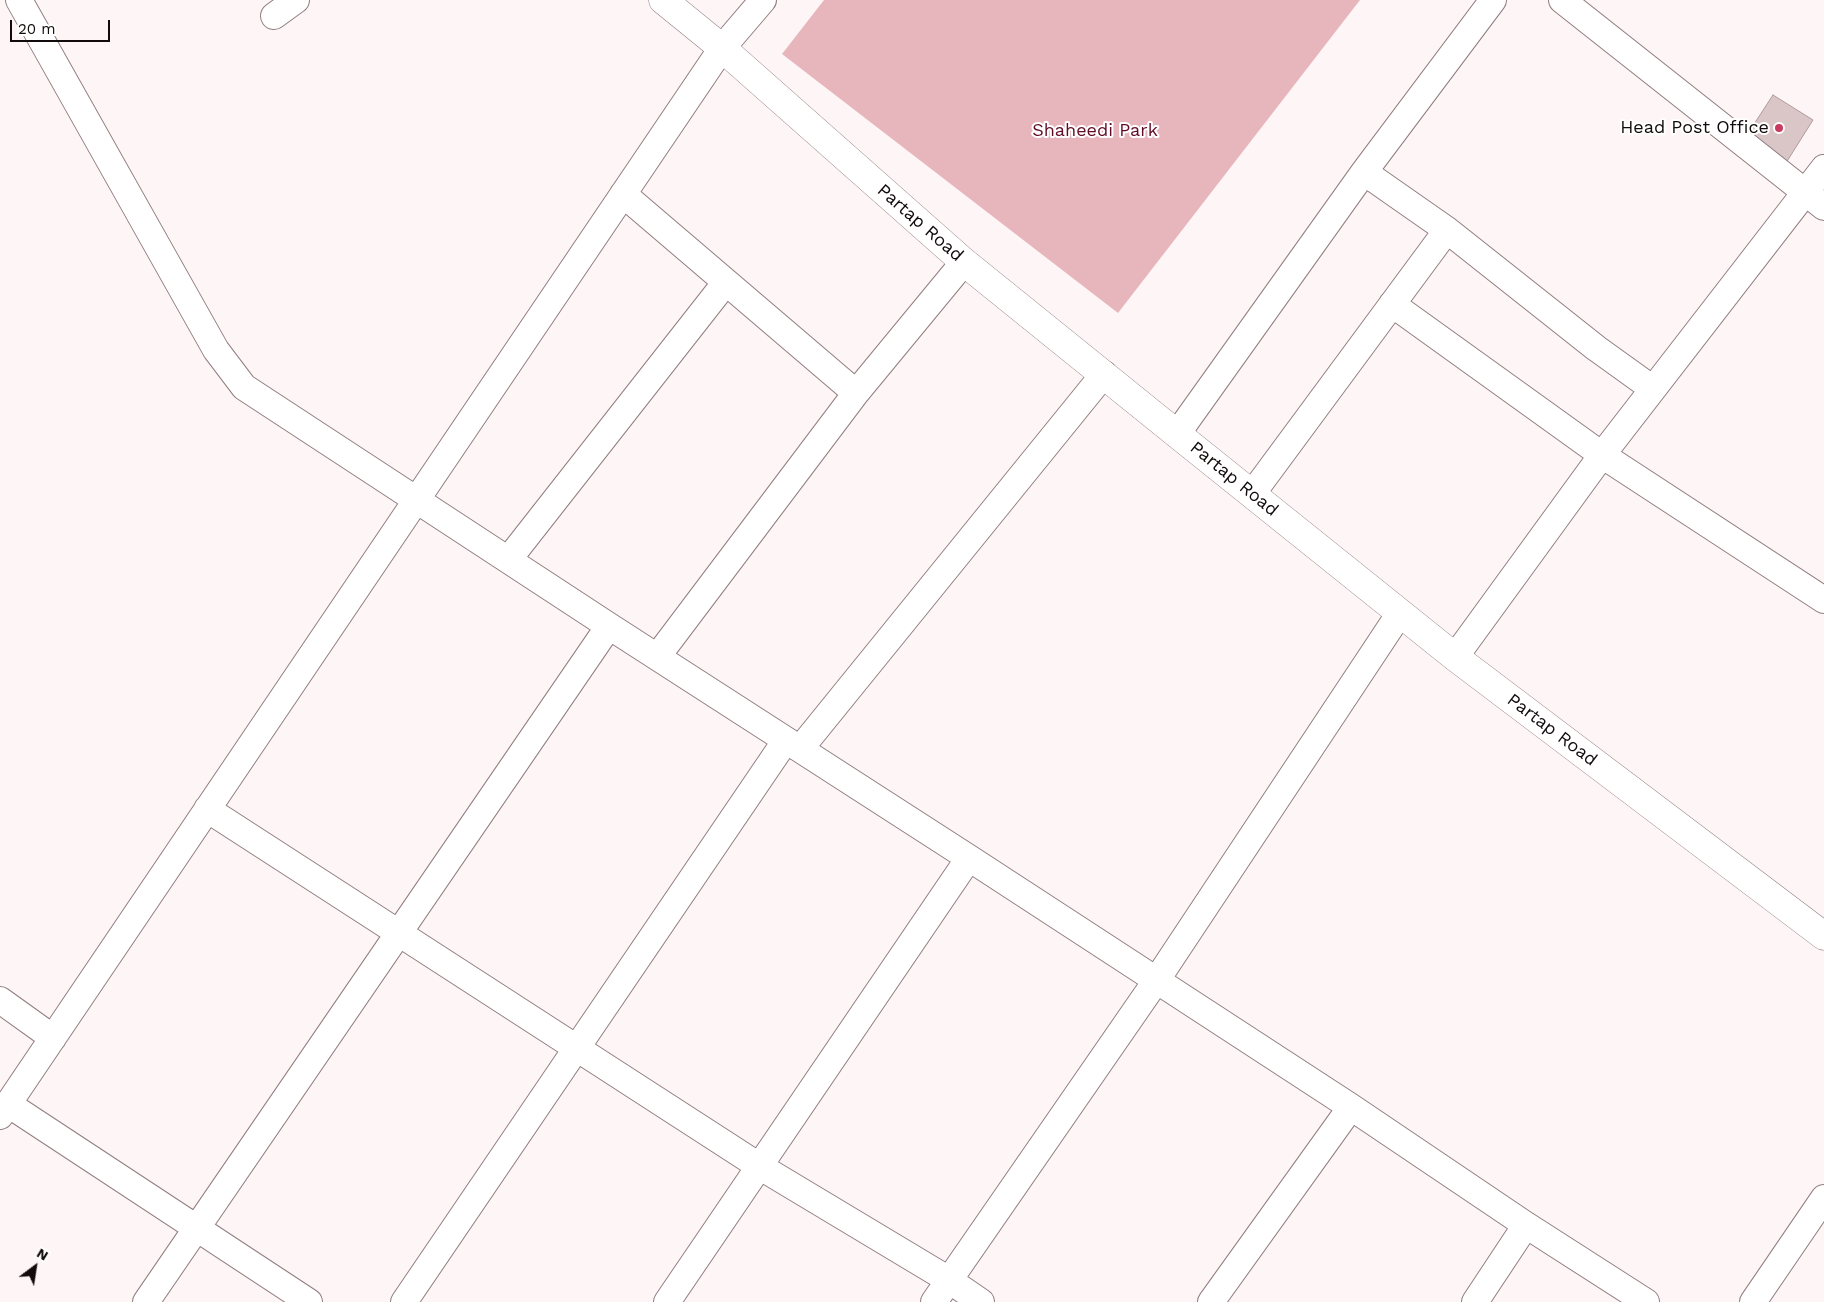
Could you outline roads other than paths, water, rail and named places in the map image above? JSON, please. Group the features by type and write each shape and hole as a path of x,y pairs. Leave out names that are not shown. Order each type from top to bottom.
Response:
{"street":[{"path":"19,0 216,350 244,387 1351,1107 1526,1225 1646,1302"},
{"path":"274,16 296,0"},
{"name":"Partap Road","path":"663,0 722,48 964,262 1177,434 1455,657 1824,936"},
{"path":"309,1302 196,1228 4,1110 722,48 763,0"},
{"path":"1177,434 1364,172 1493,0"},
{"path":"1562,0 1815,199"},
{"path":"1455,657 1602,455 1653,389 1815,199 1824,168"},
{"path":"1364,172 1446,230 1596,348 1653,389"},
{"path":"623,194 856,393"},
{"path":"1252,494 1446,230"},
{"path":"657,657 856,393 964,262"},
{"path":"508,560 726,282"},
{"path":"1392,304 1602,455 1824,600"},
{"path":"404,1302 576,1048 793,744 1104,374"},
{"path":"934,1302 1156,981 1400,613"},
{"path":"146,1302 609,626"},
{"path":"207,809 759,1166 949,1280 980,1302"},
{"path":"667,1302 969,858"},
{"path":"0,1000 53,1038"},
{"path":"1211,1302 1351,1107"},
{"path":"1753,1302 1823,1203"},
{"path":"1475,1302 1526,1225"}],"place":[{"name":"Head Post Office","path":"1779,128"}],"park label":[{"name":"Shaheedi Park","path":"1095,131"}]}
